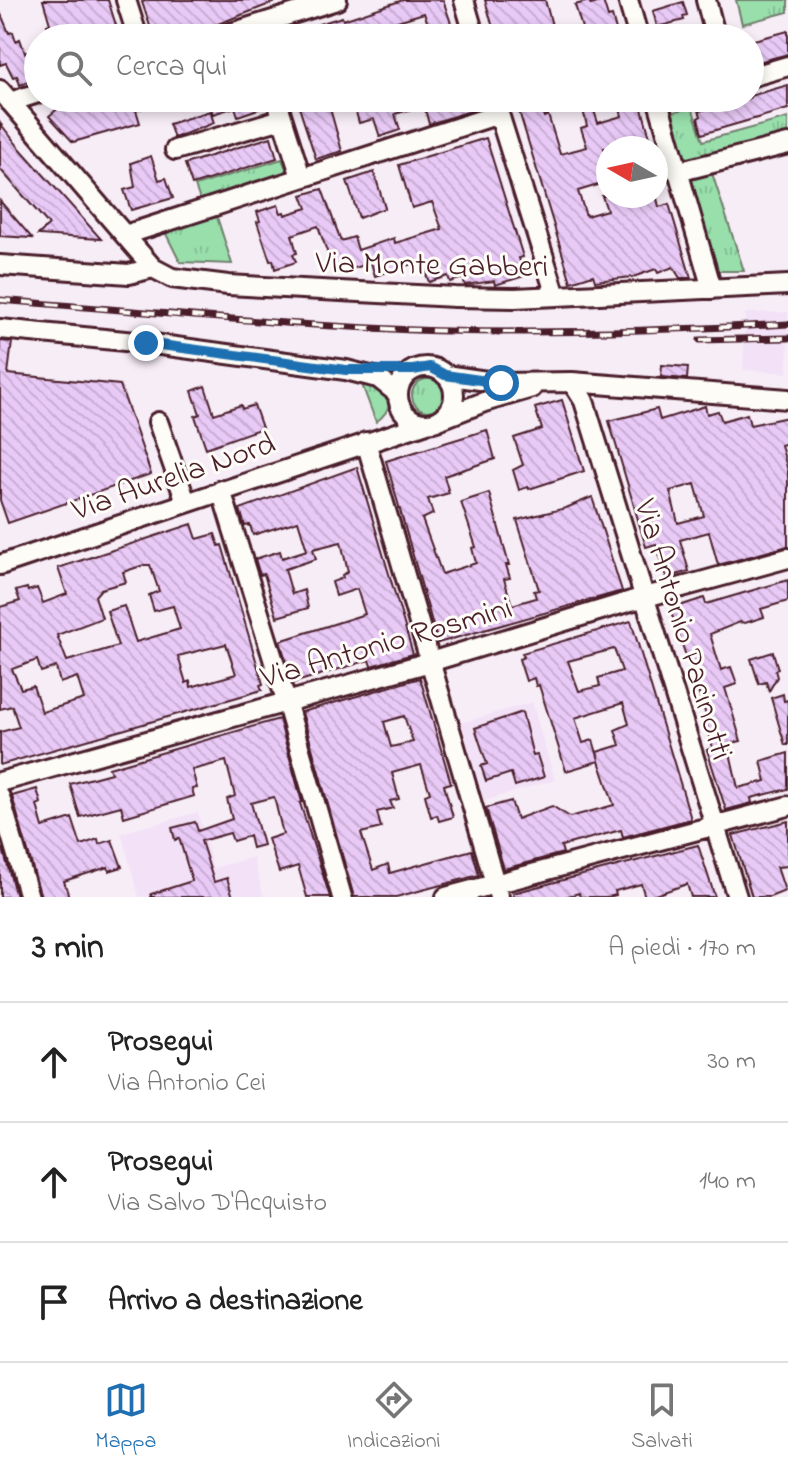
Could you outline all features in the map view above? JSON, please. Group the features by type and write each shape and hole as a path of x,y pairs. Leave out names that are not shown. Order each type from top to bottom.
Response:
{"street":[{"path":"126,0 134,24"},
{"path":"268,24 296,6 337,0"},
{"path":"464,0 471,24"},
{"path":"628,0 635,24"},
{"path":"706,0 712,24"},
{"path":"764,73 788,66"},
{"path":"0,265 129,274 153,268 5,96"},
{"path":"280,112 301,177"},
{"path":"125,235 301,177 480,112"},
{"path":"498,112 556,296"},
{"path":"666,112 677,172 712,289 788,285"},
{"path":"175,150 282,119"},
{"path":"677,172 788,144"},
{"name":"Via Monte Gabberi","path":"153,268 172,278 244,286 466,298 712,289"},
{"path":"0,329 146,343 346,370 378,378 399,400 411,419 432,422 449,411 452,404 453,389 445,375"},
{"path":"346,370 430,367 445,375 501,383 563,382 788,399"},
{"path":"399,400 402,380 413,370"},
{"name":"Via Aurelia Nord","path":"0,565 484,402 563,382"},
{"name":"Via Antonio Pacinotti","path":"563,382 584,401 737,897"},
{"name":"Via Aurelia Nord","path":"366,442 390,421 399,400"},
{"path":"158,422 186,502"},
{"path":"366,442 497,891"},
{"path":"221,490 342,897"},
{"name":"Via Antonio Rosmini","path":"0,782 788,558"},
{"path":"0,797 29,897"},
{"path":"446,897 497,891 788,806"}],"shaded area":[{"path":"788,312 788,373 743,370 745,313"},
{"path":"532,702 555,780 484,801 461,723"},
{"path":"198,812 213,868 253,857 264,897 139,897 121,833"}],"green space":[{"path":"736,0 788,0 788,12 742,24"},
{"path":"694,112 703,141 788,118 788,139 680,163 666,114"},
{"path":"282,159 288,174 200,200 195,186"},
{"path":"710,167 744,271 710,271 682,175"},
{"path":"217,217 232,264 180,262 165,232"},
{"path":"428,379 439,384 444,395 439,406 428,411 417,406 412,395 417,384"},
{"path":"361,382 377,387 387,396 388,408 376,422"}],"building":[{"path":"43,0 108,0 116,24 50,24"},
{"path":"275,0 218,24 149,24 142,2"},
{"path":"403,0 443,0 451,24 428,24 424,13 391,24 319,24 342,17 343,20"},
{"path":"485,0 545,0 552,24 492,24"},
{"path":"603,1 608,17 612,16 614,24 581,24 575,5"},
{"path":"683,2 687,15 683,16 684,20 656,24 653,11"},
{"path":"0,12 9,33 13,32 16,41 20,39 24,50 24,83 20,85 6,63 0,65"},
{"path":"788,31 788,54 764,60 764,37"},
{"path":"788,85 788,109 702,134 699,112 764,112 764,92"},
{"path":"54,112 137,112 140,123 73,142 49,116"},
{"path":"207,112 210,112 214,123 174,138 169,124"},
{"path":"301,112 331,112 342,151 316,159"},
{"path":"356,112 402,112 395,114 400,130 380,137 374,119 359,123"},
{"path":"426,112 467,112 429,124"},
{"path":"519,112 542,112 544,117 548,115 560,154 587,147 581,128 587,126 584,112 594,112 598,123 622,116 621,112 643,112 650,136 596,136 596,186 578,191 586,216 606,208 668,208 669,204 691,278 680,278 673,267 658,273 656,269 633,277 595,281 593,275 571,282"},
{"path":"0,123 101,239 38,235 49,225 0,169"},
{"path":"271,137 277,158 192,185 185,164"},
{"path":"486,138 523,257 519,258 524,276 495,285 494,281 465,285 463,278 450,282 448,276 429,282 421,261 375,276 371,263 335,274 318,226 292,235 296,262 275,269 273,260 270,261 257,222 260,221 257,212 278,205 285,215 307,208 302,195 322,189 341,241 354,237 358,250 394,238 395,243 442,229 432,202 412,208 399,165"},
{"path":"151,156 159,180 166,178 173,198 131,210 124,190 135,187 131,163"},
{"path":"374,172 385,208 359,218 347,181"},
{"path":"0,201 32,238 0,236"},
{"path":"0,341 12,342 8,374 120,385 151,474 8,523 0,500"},
{"path":"662,365 688,367 687,379 661,377"},
{"path":"205,386 214,414 241,405 242,409 254,405 262,428 206,448 195,416 200,414 192,391"},
{"path":"562,400 584,471 519,490 513,470 523,465 514,438 542,429 535,408"},
{"path":"705,406 707,414 718,411 722,421 747,414 750,425 788,417 788,443 781,445 788,471 788,546 718,565 709,532 680,540 689,571 667,578 656,544 646,547 609,421 657,409 660,420","holes":["695,484 704,516 678,523 670,491"]},
{"path":"487,430 495,459 444,476 449,493 428,499 433,514 422,519 442,574 476,563 472,548 476,547 461,502 489,493 509,565 506,565 510,578 504,579 512,605 536,598 534,591 539,590 517,520 566,508 592,497 622,591 438,643 386,461"},
{"path":"357,467 413,654 371,666 369,660 293,683 280,641 365,614 357,589 336,596 332,582 343,578 342,575 348,572 341,542 313,549 316,559 285,569 292,594 304,590 308,608 277,617 264,574 260,575 255,559 280,551 282,558 307,550 298,521 253,535 250,525 245,526 240,509"},
{"path":"192,524 197,539 215,534 219,546 222,545 263,684 260,685 262,690 0,765 0,732 19,727 12,706 0,709 0,607 20,601 16,591 27,588 28,591 37,588 43,603 67,594 58,568","holes":["150,565 159,591 149,595 154,611 173,606 180,629 136,642 124,606 107,611 118,646 67,661 57,635 102,618 95,596 101,589 126,582 123,572","226,644 236,674 191,687 190,681 186,683 178,656","37,660 41,672 56,667 60,683 77,677 84,699 42,712 33,686 21,689 12,669"]},
{"path":"788,580 788,601 761,609 764,617 740,622 710,634 721,670 731,667 737,684 725,688 741,741 728,744 738,788 766,781 761,761 788,753 788,789 751,798 752,803 726,810 707,750 713,748 707,718 670,609 704,598 706,604"},
{"path":"631,621 691,819 623,837 621,830 561,846 563,853 504,869 486,808 511,801 517,819 552,806 570,817 614,805 599,761 566,771 539,685 536,686 534,678 526,681 519,659 524,657 522,653","holes":["614,649 622,671 598,678 600,686 579,691 568,661","623,703 629,724 615,730 620,745 597,752 599,760 593,740 583,743 575,718"]},
{"path":"773,652 778,669 769,691 766,682 759,684 751,659"},
{"path":"420,678 451,783 444,785 453,817 439,821 437,815 431,817 425,795 430,793 421,765 392,773 399,799 390,801 393,808 377,812 381,828 361,833 373,870 388,864 390,873 472,850 479,875 396,897 354,897 302,712","holes":["404,716 413,742 391,747 384,722"]},
{"path":"783,694 784,701 788,700 788,745 785,745 771,698"},
{"path":"522,712 533,756 537,755 544,777 515,786 511,773 486,781 481,766 487,764 475,728"},
{"path":"279,719 300,803 330,897 307,897 298,866 279,872 268,839 283,834 274,797 251,803 263,845 252,848 249,836 233,841 230,833 201,841 214,882 227,878 233,897 151,897 151,894 192,881 179,838 175,840 172,828 195,822 198,831 232,819 227,799 235,796 226,761 192,770 197,788 192,789 194,796 124,817 121,806 80,817 70,784 111,773 109,768"},
{"path":"37,789 41,803 37,805 43,827 72,818 81,845 98,839 99,844 112,840 122,867 109,871 108,867 64,881 69,897 41,897 12,796"},
{"path":"788,821 788,866 777,867 785,891 770,897 752,897 733,835"},
{"path":"698,845 715,897 691,897 687,884 645,897 641,884 615,891 616,895 608,897 580,897 579,893 565,897 514,897 513,893"},
{"path":"0,849 3,849 16,897 0,897"}],"railway":[{"path":"0,300 280,323 448,331 618,331 788,324"},
{"path":"700,340 788,338"}],"route":[{"path":"146,343 346,370 430,367 445,375 501,383"}]}
